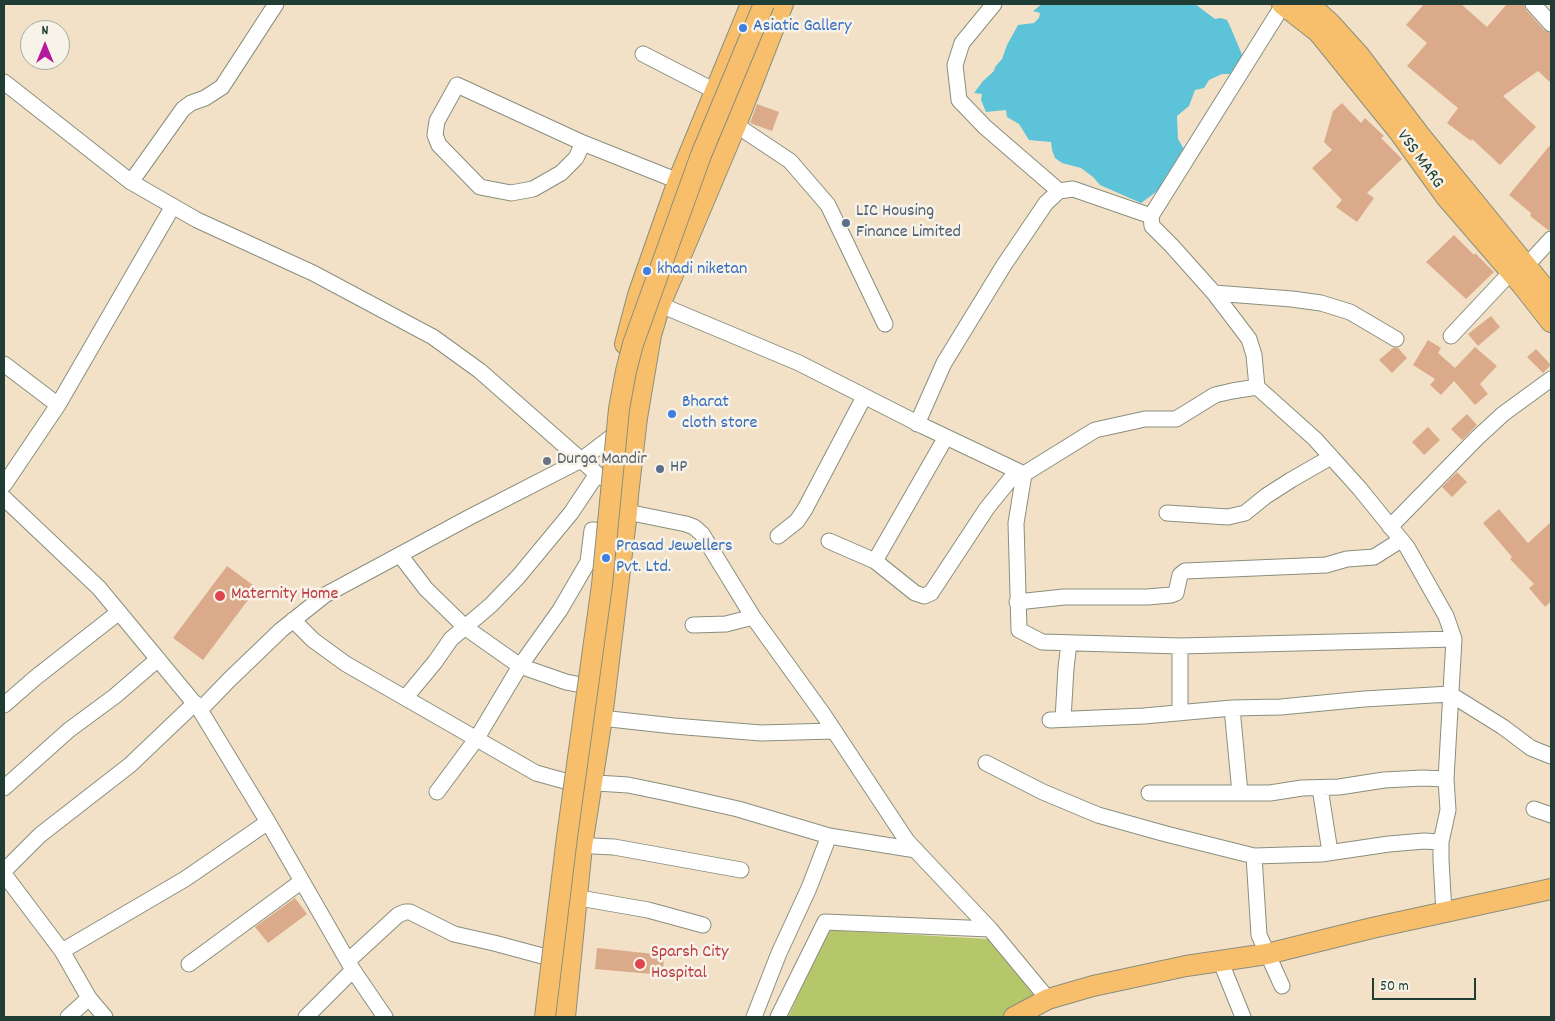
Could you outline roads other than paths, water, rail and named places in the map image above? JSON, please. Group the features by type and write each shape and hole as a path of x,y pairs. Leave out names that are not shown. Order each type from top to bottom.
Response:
{"main road":[{"path":"565,1017 582,846 602,718 638,418 651,335 660,305 736,125 784,4"},
{"path":"1282,4 1324,28"},
{"path":"1309,4 1324,28 1420,134 1524,274 1551,322"},
{"path":"536,1017 565,781 576,715 599,530 600,476 611,402 638,295 678,180 751,5"},
{"path":"545,1017 567,837 602,585 618,409 633,344 701,155 751,5"},
{"path":"1524,274 1551,296"},
{"path":"1014,1017 1054,997 1133,976 1220,960 1268,954 1547,888"}],"street":[{"path":"131,182 183,109 222,87 276,4"},
{"path":"994,4 962,44 956,65 959,100 984,127 1059,191"},
{"path":"1282,4 1150,216 1152,226 1214,294 1249,339 1254,355 1257,387 1315,439 1360,489 1406,547 1446,616 1454,639 1446,779 1448,810 1441,842 1444,913"},
{"path":"1533,4 1551,24"},
{"path":"643,54 715,91"},
{"path":"4,82 131,182 197,220 313,273 433,337 480,371 600,476 628,504 694,527 702,534 753,617 834,730 907,841 1054,997"},
{"path":"583,143 576,158 562,173 533,189 511,193 480,187 439,145 435,136 437,121 457,85 583,143 678,180 707,194"},
{"path":"736,125 790,162 828,205 885,324"},
{"path":"917,424 944,363 1004,265 1046,203 1059,191 1074,189 1150,216"},
{"path":"4,485 58,405 173,206"},
{"path":"1451,336 1524,274 1551,238"},
{"path":"1214,294 1292,299 1321,303 1350,312 1396,339"},
{"path":"638,295 799,363 917,424 1020,473"},
{"path":"4,364 58,405"},
{"path":"1390,527 1503,414 1551,379"},
{"path":"829,540 875,560 915,593 924,596 931,593 987,508 1020,473 1095,430 1144,419 1176,419 1215,395 1232,390 1257,387"},
{"path":"778,536 797,521 805,509 864,397"},
{"path":"105,1017 90,998 62,951 4,873 40,835 130,765 236,674 281,630 325,595 581,460 638,418"},
{"path":"875,560 946,438"},
{"path":"1167,513 1228,517 1245,513 1266,496 1330,457"},
{"path":"1020,473 1016,523 1019,630 1042,642 1180,646 1454,639"},
{"path":"406,697 451,639 491,605 518,577 600,476"},
{"path":"4,498 98,588 198,707 268,822 350,965 385,1017"},
{"path":"437,792 477,738 520,666 560,610 588,562 592,530 624,532"},
{"path":"1017,602 1064,597 1147,597 1171,595 1176,593 1180,575 1185,571 1326,565 1347,559 1374,557 1401,540"},
{"path":"400,554 426,589 466,628 520,666 566,682 605,690"},
{"path":"4,706 43,672 119,612"},
{"path":"693,625 726,624 753,617"},
{"path":"293,620 313,640 346,664 536,773 565,781 628,785 738,809 829,836 916,850"},
{"path":"1069,643 1057,720 1144,716 1232,708 1281,707 1364,698 1450,694 1503,727 1531,748 1551,756"},
{"path":"1180,646 1180,713"},
{"path":"4,788 69,730 115,696 158,660"},
{"path":"1232,708 1240,793"},
{"path":"576,715 761,733 834,730"},
{"path":"986,763 1043,792 1098,815 1254,856 1330,852 1424,841 1441,842"},
{"path":"1150,793 1270,793 1302,788 1338,787 1384,780 1446,779"},
{"path":"1320,788 1330,852"},
{"path":"1534,809 1551,815"},
{"path":"62,951 185,879 268,822"},
{"path":"754,1017 829,836"},
{"path":"558,843 622,849 741,870"},
{"path":"1254,856 1259,934 1282,986"},
{"path":"189,964 302,881"},
{"path":"551,895 648,910 703,925"},
{"path":"306,1017 350,965 398,915 405,912 410,912 454,934 571,964"},
{"path":"778,1017 825,922 990,930"},
{"path":"1220,960 1243,1017"},
{"path":"68,1017 90,998"}],"water":[{"path":"1042,4 1195,4 1215,19 1227,20 1230,26 1243,57 1231,74 1222,74 1209,80 1204,88 1195,90 1189,106 1177,116 1178,139 1184,149 1194,149 1175,178 1141,203 1100,185 1081,168 1062,163 1055,158 1051,142 1029,140 1019,124 1007,117 1006,110 986,112 981,100 982,94 974,93 1002,59 1018,25 1034,23 1039,18 1040,13 1033,11"}],"place":[{"name":"Asiatic Gallery","path":"743,28"},
{"name":"LIC Housing Finance Limited","path":"846,223"},
{"name":"khadi niketan","path":"647,271"},
{"name":"Bharat cloth store","path":"672,414"},
{"name":"Durga Mandir","path":"547,461"},
{"name":"HP","path":"660,469"},
{"name":"Prasad Jewellers Pvt. Ltd.","path":"606,558"},
{"name":"Maternity Home","path":"220,596"},
{"name":"Sparsh City Hospital","path":"640,964"}]}
